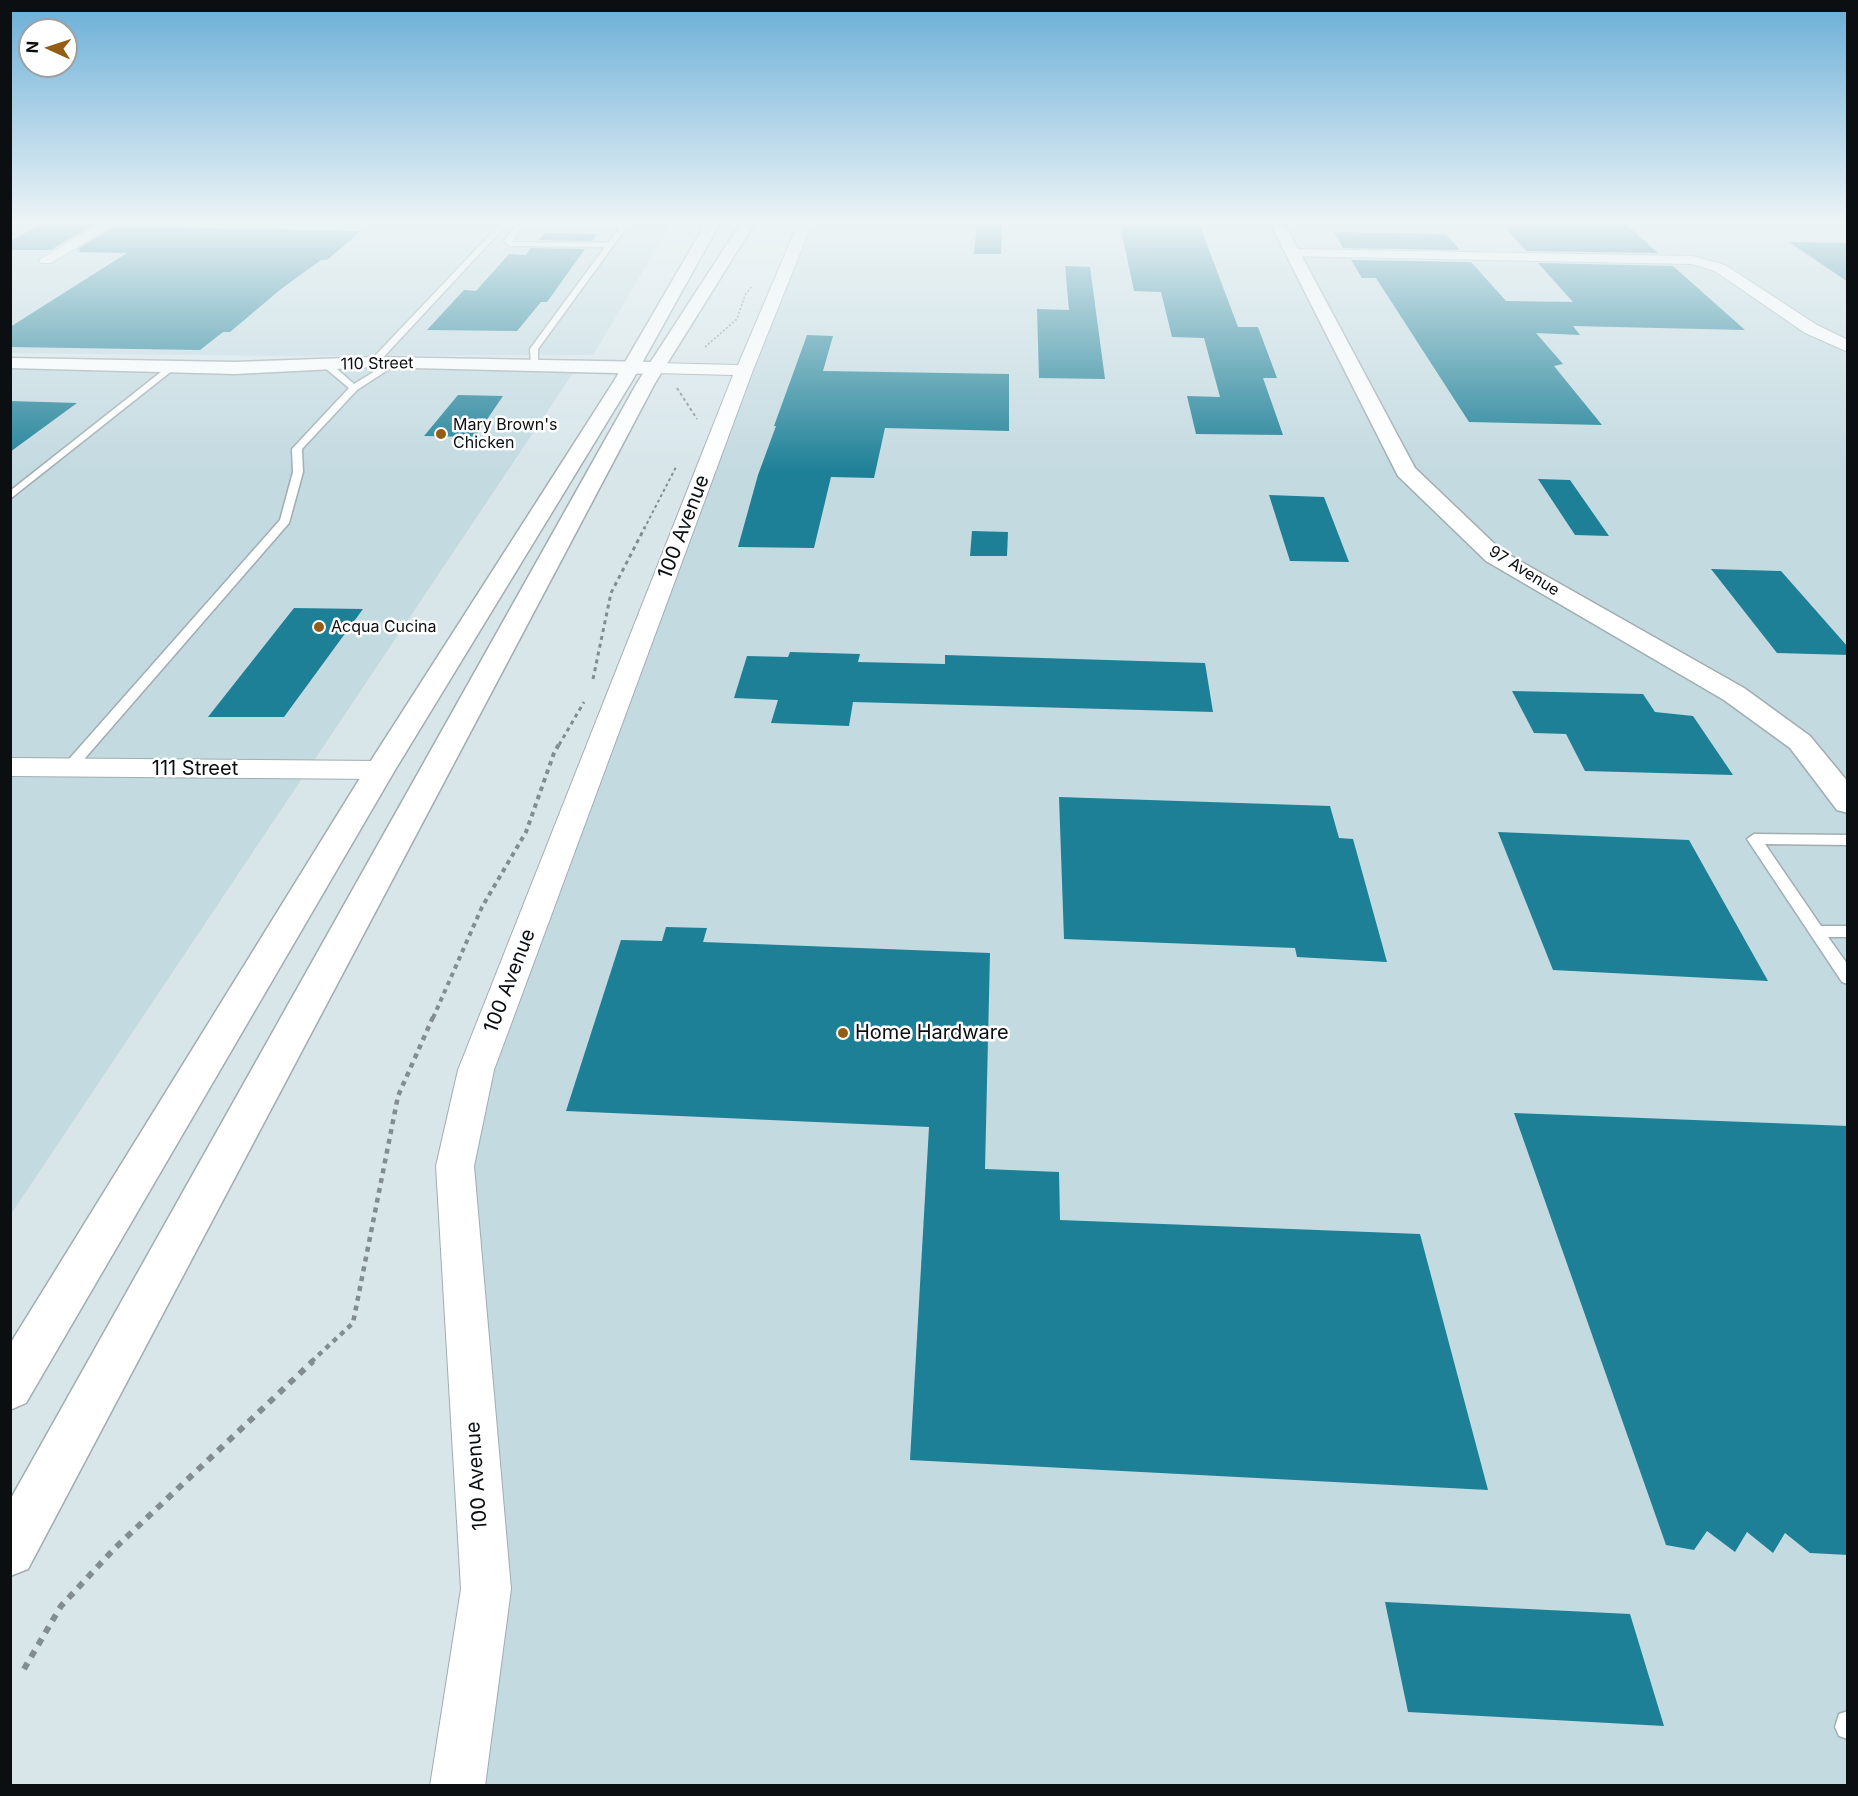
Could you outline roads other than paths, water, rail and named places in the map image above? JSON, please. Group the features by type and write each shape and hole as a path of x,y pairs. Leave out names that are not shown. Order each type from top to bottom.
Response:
{"main road":[{"path":"10,1551 653,374 687,305"},
{"name":"97 Avenue","path":"1319,305 1406,471 1494,556 1734,694 1800,742 1846,799"},
{"name":"110 Street","path":"10,363 235,368 534,358 653,374"},
{"path":"10,1387 380,770 653,374"}],"street":[{"name":"100 Avenue","path":"456,1785 486,1589 455,1166 476,1070 744,370 771,305"},
{"path":"1775,305 1811,329 1848,347"},
{"name":"110 Street","path":"653,374 744,370"},
{"name":"111 Street","path":"10,767 380,770"}],"lane":[{"path":"374,362 428,305"},
{"path":"534,358 570,305"},
{"path":"68,769 285,521 298,472 297,449 354,388 396,362"},
{"path":"327,365 354,388"},
{"path":"10,496 174,366"},
{"path":"1848,840 1754,839 1848,978"},
{"path":"1815,932 1848,932"}],"place":[{"name":"Mary Brown's Chicken","path":"441,434"},
{"name":"Acqua Cucina","path":"319,627"},
{"name":"Home Hardware","path":"843,1033"}]}
